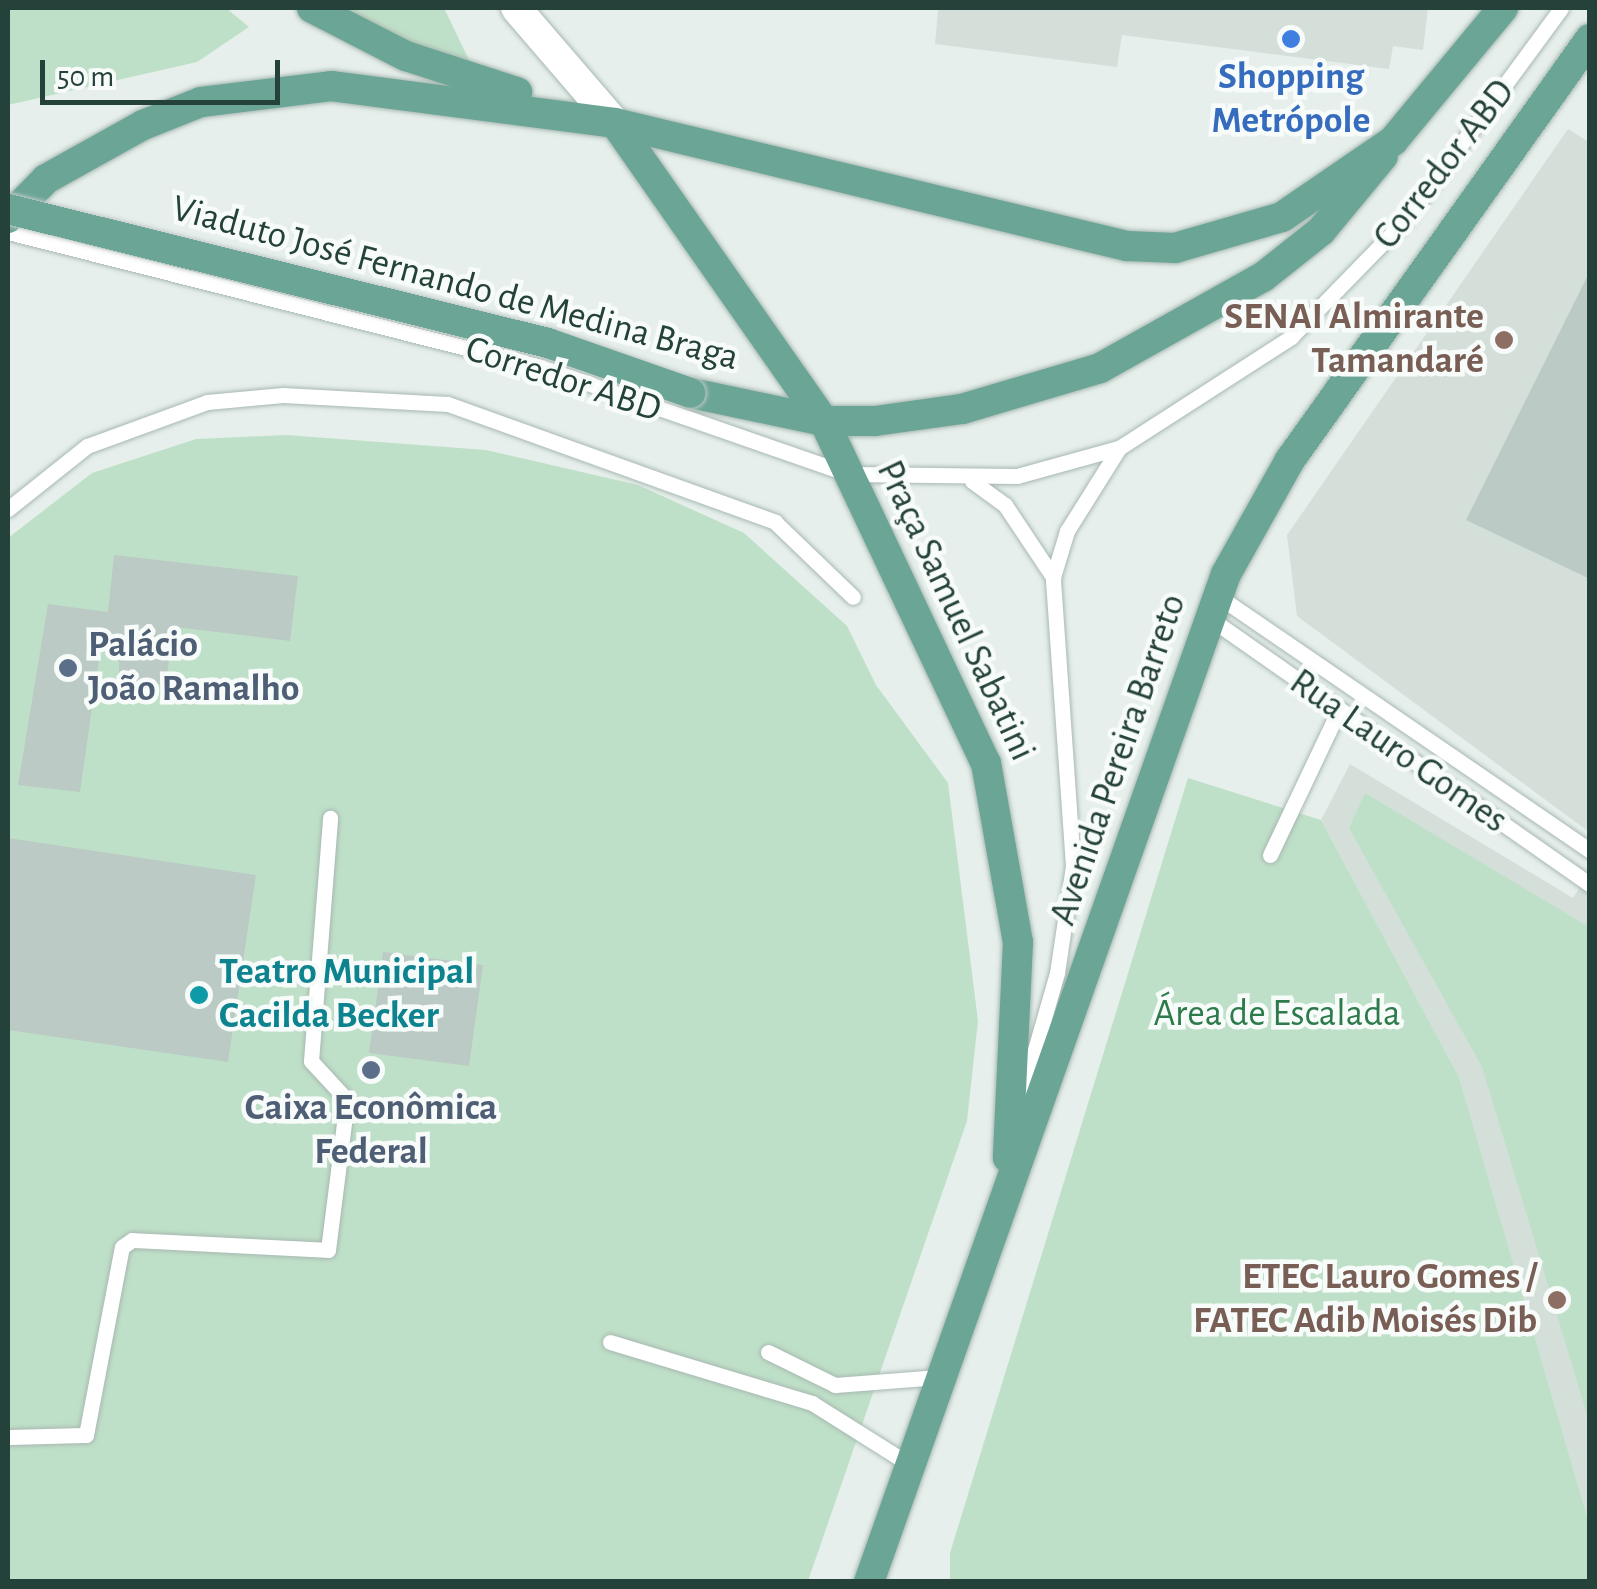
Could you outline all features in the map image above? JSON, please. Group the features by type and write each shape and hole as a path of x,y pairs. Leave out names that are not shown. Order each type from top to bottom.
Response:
{"main road":[{"path":"312,8 406,56 615,123 1127,246 1174,248 1282,217 1393,141"},
{"path":"516,8 615,123"},
{"path":"824,421 962,409 1100,368 1262,277 1321,232 1503,8"},
{"name":"Avenida Pereira Barreto","path":"874,1576 1002,1200 1050,1087 1213,606 1290,460 1590,39"},
{"path":"8,218 69,164 143,125 266,90 414,91 615,123"},
{"name":"Praça Samuel Sabatini","path":"615,123 824,421 966,714 1000,812 1018,942 1012,1128 1002,1200"},
{"name":"Viaduto José Fernando de Medina Braga","path":"8,208 548,343 685,405 824,421"}],"lane":[{"name":"Corredor ABD","path":"8,232 685,405 849,474 972,481 1119,448 1250,370 1333,300 1408,218 1562,8"},
{"path":"8,509 86,446 207,402 283,395 448,404 774,522 853,597"},
{"name":"Corredor ABD","path":"1012,1128 1057,973 1073,866 1054,577 1067,531 1119,448"},
{"path":"972,481 1005,505 1054,577"},
{"name":"Rua Lauro Gomes","path":"1213,606 1338,712 1590,884"},
{"name":"Rua Lauro Gomes","path":"1213,606 1590,851"},
{"path":"1270,855 1338,712"},
{"path":"8,1437 86,1435 122,1248 132,1240 328,1250 347,1100 311,1060 330,818"},
{"path":"610,1342 812,1403 912,1466"},
{"path":"768,1352 835,1385 939,1377"}],"shaded area":[{"name":"Shopping Metrópole","path":"918,8 1428,8 1423,50 1393,46 1389,69 1122,35 1117,67 935,44 938,10"},
{"name":"SENAI Almirante Tamandaré","path":"1568,129 1589,142 1589,832 1297,616 1287,535"},
{"name":"ETEC Lauro Gomes / FATEC Adib Moisés Dib","path":"1350,764 1573,898 1589,873 1589,1523 1459,1077 1321,820"}],"green space":[{"path":"8,8 226,8 249,27 197,62 8,105"},
{"path":"334,8 444,8 469,60 424,51"},
{"path":"286,435 486,450 638,485 744,533 847,626 876,685 948,783 978,1021 967,1121 808,1581 8,1582 8,538 92,473 196,439"},
{"name":"Área de Escalada","path":"1188,778 1321,820 1459,1077 1589,1523 1589,1581 950,1582 950,1553"},
{"name":"ETEC Lauro Gomes / FATEC Adib Moisés Dib","path":"1365,793 1589,927 1589,1421 1482,1067 1349,828"}],"building":[{"path":"1590,271 1590,579 1466,520"},
{"name":"Palácio João Ramalho","path":"114,555 298,576 290,641 175,627 165,685 119,680 119,656 100,652 80,792 18,785 48,604 108,612"},
{"path":"8,838 256,875 228,1062 8,1030"},
{"path":"383,952 483,965 469,1066 369,1053"}],"place":[{"name":"Shopping Metrópole","path":"1291,39"},
{"name":"SENAI Almirante Tamandaré","path":"1504,340"},
{"name":"Palácio João Ramalho","path":"68,668"},
{"name":"Teatro Municipal Cacilda Becker","path":"199,995"},
{"name":"Caixa Econômica Federal","path":"371,1070"},
{"name":"ETEC Lauro Gomes / FATEC Adib Moisés Dib","path":"1557,1300"}]}
